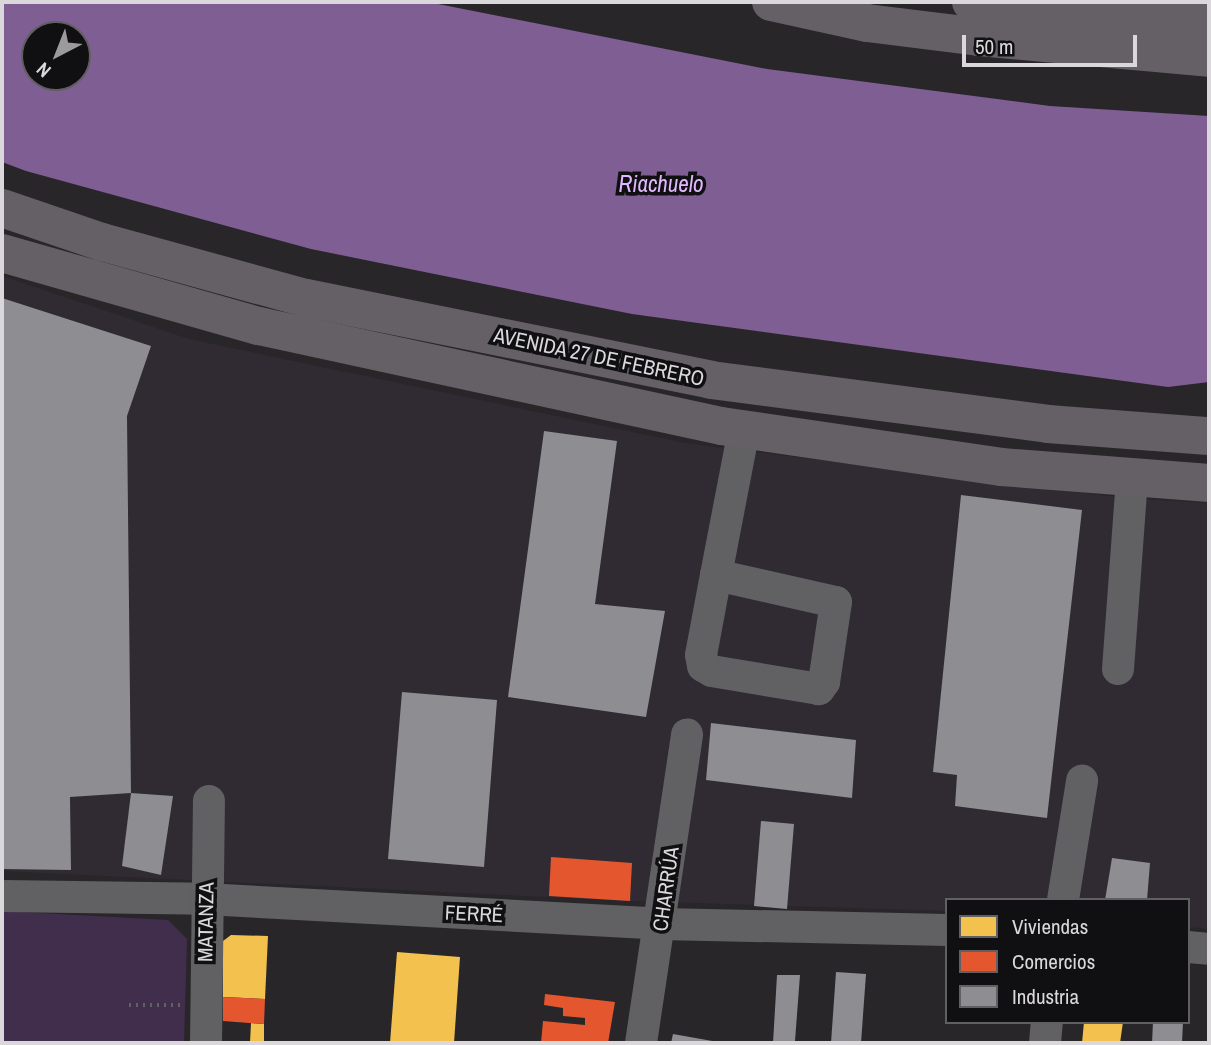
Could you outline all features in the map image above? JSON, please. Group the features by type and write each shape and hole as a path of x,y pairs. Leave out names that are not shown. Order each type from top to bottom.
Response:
{"main road":[{"path":"784,2 867,23 1209,58"},
{"path":"971,2 1209,23"},
{"name":"AVENIDA 27 DE FEBRERO","path":"2,208 102,242 306,298 711,380 1021,421 1209,436"},
{"name":"AVENIDA 27 DE FEBRERO","path":"2,253 259,326 482,378 744,430 1001,467 1209,483"}],"street":[{"path":"716,575 836,602 824,682 819,689 712,671 703,666 716,575 744,430"},
{"path":"1118,669 1132,478"},
{"name":"CHARRÚA","path":"641,1043 662,924 687,734"},
{"path":"1063,898 1082,781"},
{"name":"MATANZA","path":"206,1043 205,899 209,801"},
{"name":"FERRÉ","path":"2,896 205,899 662,924 945,930"},
{"path":"1190,947 1209,949"},
{"path":"1045,1043 1047,1024"}],"path":[{"path":"129,1005 185,1005"}],"shaded area":[{"path":"2,276 189,339 685,443 1125,498 1209,503 1209,929 1190,927 1190,898 945,898 945,911 630,901 2,871"},
{"path":"2,911 168,920 187,939 184,1043 2,1043"}],"water":[{"name":"Riachuelo","path":"2,2 428,2 767,69 1050,106 1209,116 1209,382 1168,387 632,314 311,249 26,171 2,162"}],"building: Viviendas":[{"path":"231,935 268,936 265,999 223,997 223,941"},
{"path":"397,952 460,957 454,1043 390,1043"},
{"path":"251,1023 264,1024 264,1043 250,1043"},
{"path":"1084,1024 1123,1024 1120,1043 1082,1043"}],"building: Comercios":[{"path":"551,857 632,863 630,901 549,896"},
{"path":"545,994 615,1002 608,1043 541,1043 543,1021 585,1025 585,1018 563,1016 563,1008 544,1005"},
{"path":"223,997 265,999 264,1024 223,1021"}],"building: Industria":[{"path":"2,298 151,346 127,416 131,793 70,797 71,870 2,869"},
{"path":"544,431 617,441 595,604 665,611 646,717 508,697"},
{"path":"961,495 1082,510 1047,818 955,806 957,775 933,772"},
{"path":"402,692 497,700 484,867 388,859"},
{"path":"711,723 856,740 852,798 706,780"},
{"path":"131,793 173,796 161,875 122,866"},
{"path":"761,821 794,824 787,909 754,906"},
{"path":"1112,858 1150,863 1147,898 1105,898"},
{"path":"836,972 866,974 861,1043 831,1043"},
{"path":"777,975 800,975 795,1041 800,1043 773,1043"},
{"path":"1153,1024 1183,1024 1182,1043 1152,1043"},
{"path":"673,1034 718,1042 718,1043 671,1043"}]}
